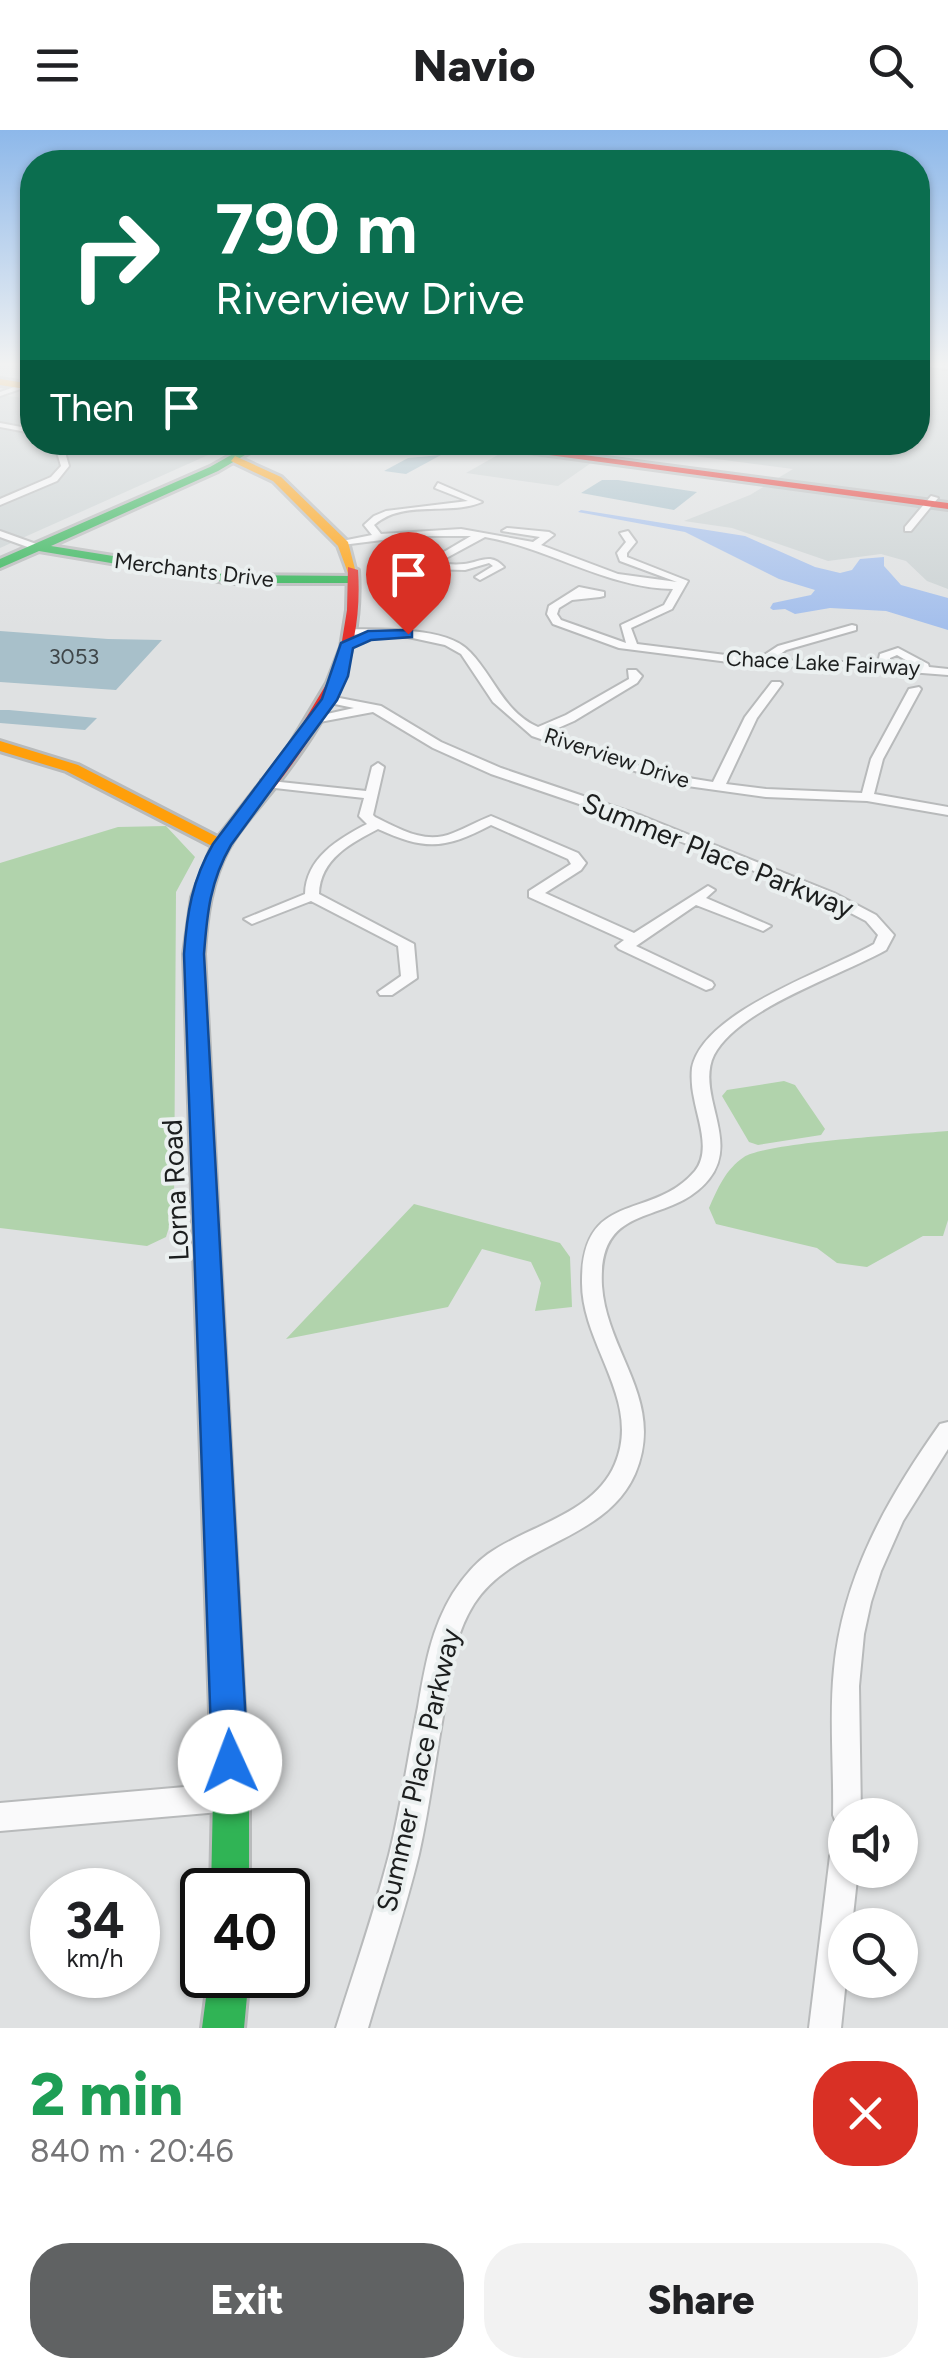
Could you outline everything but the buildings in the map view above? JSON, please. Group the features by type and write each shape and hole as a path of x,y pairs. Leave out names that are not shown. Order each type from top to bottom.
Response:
{"street":[{"path":"0,502 58,476 65,466 62,455"},
{"path":"0,564 243,455"},
{"path":"562,455 939,502"},
{"path":"597,455 939,502"},
{"name":"Lorna Road","path":"230,464 278,479 342,542 351,557 354,580 340,676 329,700 222,844 198,900 194,954 231,1796 230,1868"},
{"path":"359,515 429,504 478,502 438,486"},
{"path":"429,504 454,492"},
{"path":"908,529 939,502"},
{"path":"378,536 368,522 381,513"},
{"path":"342,542 430,530 482,534 534,546 614,576 650,585 681,586"},
{"path":"501,530 549,535 534,546"},
{"path":"625,533 631,542 622,553 623,558 683,580 668,607 625,627 633,647"},
{"path":"0,534 36,547"},
{"path":"482,534 425,566 465,566 489,560"},
{"path":"0,546 36,547"},
{"name":"Merchants Drive","path":"36,547 231,579 354,580"},
{"path":"448,551 489,560 498,567 480,577"},
{"name":"Chace Lake Fairway","path":"568,597 554,606 552,614 557,622 605,642 760,664 884,666 884,656 898,651 929,668 948,672"},
{"path":"760,664 782,648 852,628"},
{"name":"Riverview Drive","path":"347,639 386,632 424,636 459,647 512,716 536,733 678,781 717,788 867,797 948,811"},
{"path":"536,733 633,681 636,676 632,672"},
{"path":"717,788 742,732 776,684"},
{"path":"867,797 884,745 916,689"},
{"name":"Summer Place Parkway","path":"329,700 389,718"},
{"name":"Summer Place Parkway","path":"329,700 368,706 496,772 620,813 829,896 871,918 886,936 881,947 786,993 733,1026 709,1049 701,1073 712,1161 706,1171 672,1196 608,1227 592,1249 592,1291 635,1419 630,1459 607,1497 570,1524 492,1565 456,1610 444,1637 404,1854 352,2028"},
{"name":"Summer Place Parkway","path":"313,721 362,710"},
{"path":"0,746 72,768 222,844"},
{"path":"378,767 366,816 414,841 437,845 491,820 573,856 578,859 576,868 534,894 635,939"},
{"path":"266,783 370,795"},
{"path":"312,896 311,888 335,846 378,824"},
{"path":"706,985 624,946 702,895 763,926"},
{"path":"252,919 312,896 406,944 409,978 386,992"},
{"path":"847,1798 847,1668 865,1576 898,1501 948,1431"},
{"path":"0,1817 231,1796"},
{"path":"825,2028 841,1888"},
{"path":"223,2028 226,1998"}],"shaded area":[{"path":"0,451 20,451 20,455 208,455 0,548"},
{"path":"930,451 948,451 948,589 927,581 906,561 881,554 828,561 732,528 684,521 750,495 793,469 686,455 930,455"},
{"path":"498,455 591,463 558,486 466,473"}],"green space":[{"path":"166,826 195,857 176,892 174,1211 166,1237 147,1246 0,1228 0,863 118,827"},
{"path":"784,1081 795,1085 825,1129 821,1135 758,1145 749,1142 722,1096 727,1090"},
{"path":"948,1131 948,1220 943,1236 923,1236 867,1267 837,1263 817,1248 716,1224 709,1208 732,1168 744,1157 758,1152 809,1143"},
{"path":"414,1204 560,1243 570,1257 572,1307 535,1311 541,1283 531,1262 482,1249 448,1307 286,1339"}],"water":[{"path":"578,512 745,536 815,567 840,573 852,570 860,559 884,557 884,566 901,585 948,598 948,630 886,611 830,608 795,614 785,609 773,610 773,603 811,595 815,590 779,579 685,532"}],"traffic: fast":[{"path":"0,564 239,455"},
{"path":"36,547 231,579 354,580"},
{"path":"212,1369 231,1797 230,1868"},
{"path":"223,2028 226,1998"}],"traffic: slow":[{"path":"235,459 277,479 344,545 352,570"},
{"path":"0,746 72,768 222,844"}],"traffic: jam":[{"path":"558,455 948,506"},
{"path":"212,1369 194,954 199,911 205,884 222,844 294,751 334,683 348,647 354,610 352,570"}],"route":[{"path":"230,1762 194,954 198,900 222,844 329,700 340,676 346,646 386,632 408,634"}]}
